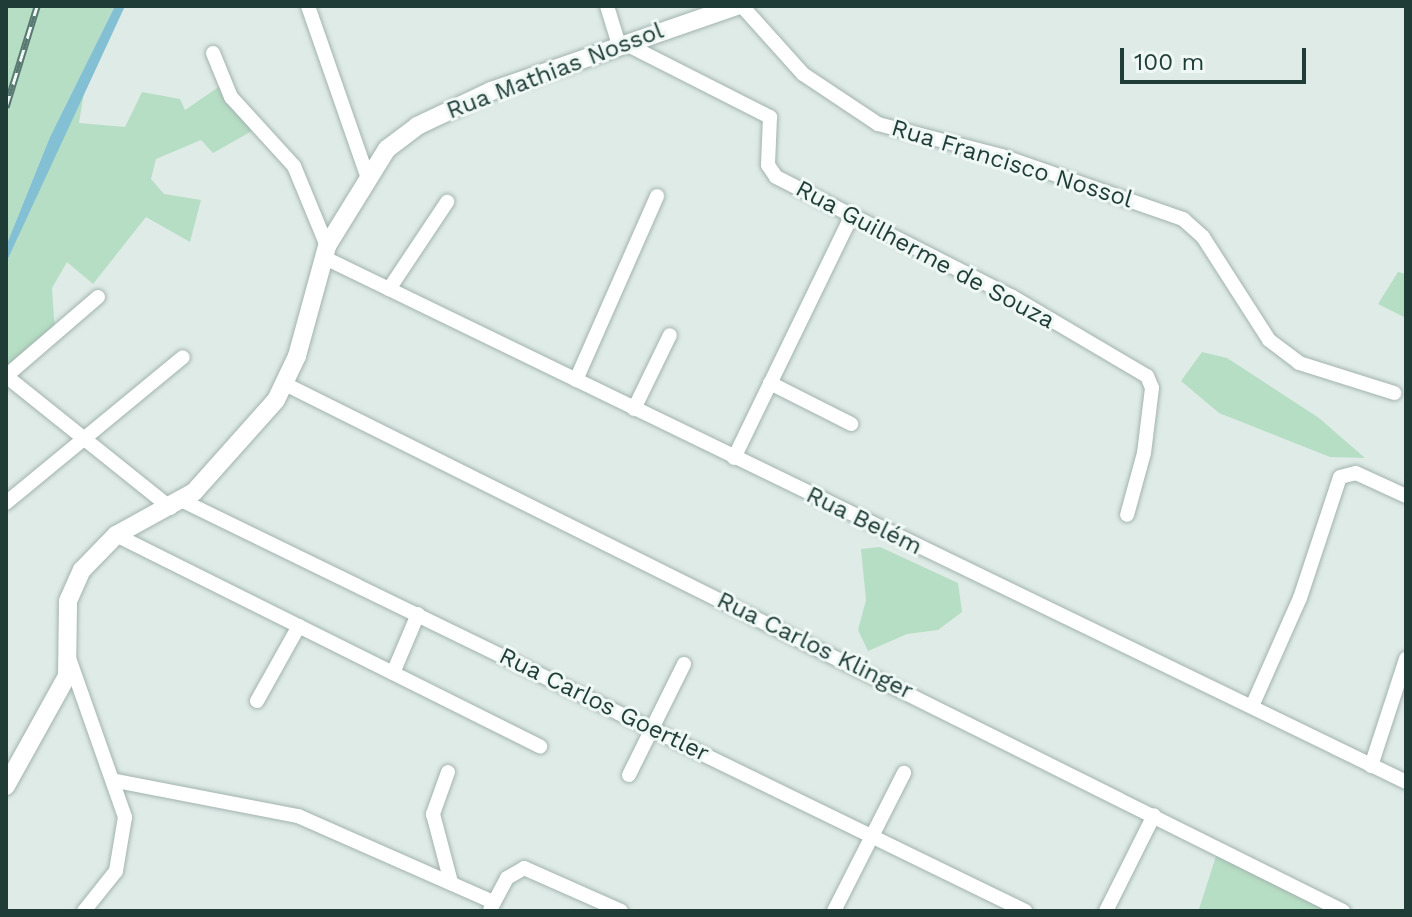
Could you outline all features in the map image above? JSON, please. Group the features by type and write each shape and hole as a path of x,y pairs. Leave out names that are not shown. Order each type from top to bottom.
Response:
{"street":[{"path":"308,6 367,175"},
{"path":"607,6 621,44"},
{"name":"Rua Mathias Nossol","path":"6,786 59,697 69,658 66,622 73,586 93,555 116,535 177,504 285,384 325,252 367,175 399,138 438,114 709,10 739,6"},
{"name":"Rua Francisco Nossol","path":"739,6 803,74 878,124 1002,156 1183,219 1203,237 1269,340 1299,363 1394,393"},
{"name":"Rua Guilherme de Souza","path":"621,44 770,117 771,173 851,217 1011,296 1147,376 1152,388 1144,453 1127,515"},
{"path":"213,53 231,97 294,166 325,252"},
{"path":"576,380 657,196"},
{"path":"389,289 447,202"},
{"path":"734,458 851,217"},
{"name":"Rua Belém","path":"325,252 389,289 734,458 1253,704 1406,782"},
{"path":"6,376 98,297"},
{"path":"634,409 670,335"},
{"path":"6,503 183,357"},
{"name":"Rua Carlos Goertler","path":"6,376 83,437 177,504 418,614 1025,911"},
{"path":"770,383 851,424"},
{"name":"Rua Carlos Klinger","path":"285,384 1343,911"},
{"path":"1253,704 1300,598 1340,477 1356,473 1406,496"},
{"path":"116,535 540,746"},
{"path":"393,673 418,614"},
{"path":"257,701 299,626"},
{"path":"69,658 116,781 123,851 105,888 84,911"},
{"path":"1371,766 1406,659"},
{"path":"629,775 684,664"},
{"path":"448,772 433,814 451,882"},
{"path":"834,911 904,773"},
{"path":"116,781 298,816 451,882 491,907 511,872 531,869 621,911"},
{"path":"1106,911 1154,815"}],"green space":[{"path":"6,6 115,6 50,137 6,246"},
{"path":"223,84 259,127 213,153 201,140 156,159 151,179 164,194 201,200 190,242 146,217 93,284 67,262 52,288 55,334 6,376 6,263 84,92 79,123 125,127 142,92 180,99 185,110"},
{"path":"1398,272 1406,274 1406,318 1378,304"},
{"path":"1202,352 1227,358 1319,418 1365,458 1330,457 1219,413 1181,381"},
{"path":"880,547 958,583 962,612 938,630 907,634 868,651 858,630 866,600 861,549"},
{"path":"1219,847 1343,911 1199,909"}],"water":[{"path":"115,6 125,6 6,263 6,246 50,137"}],"railway":[{"path":"6,107 37,6"}]}
